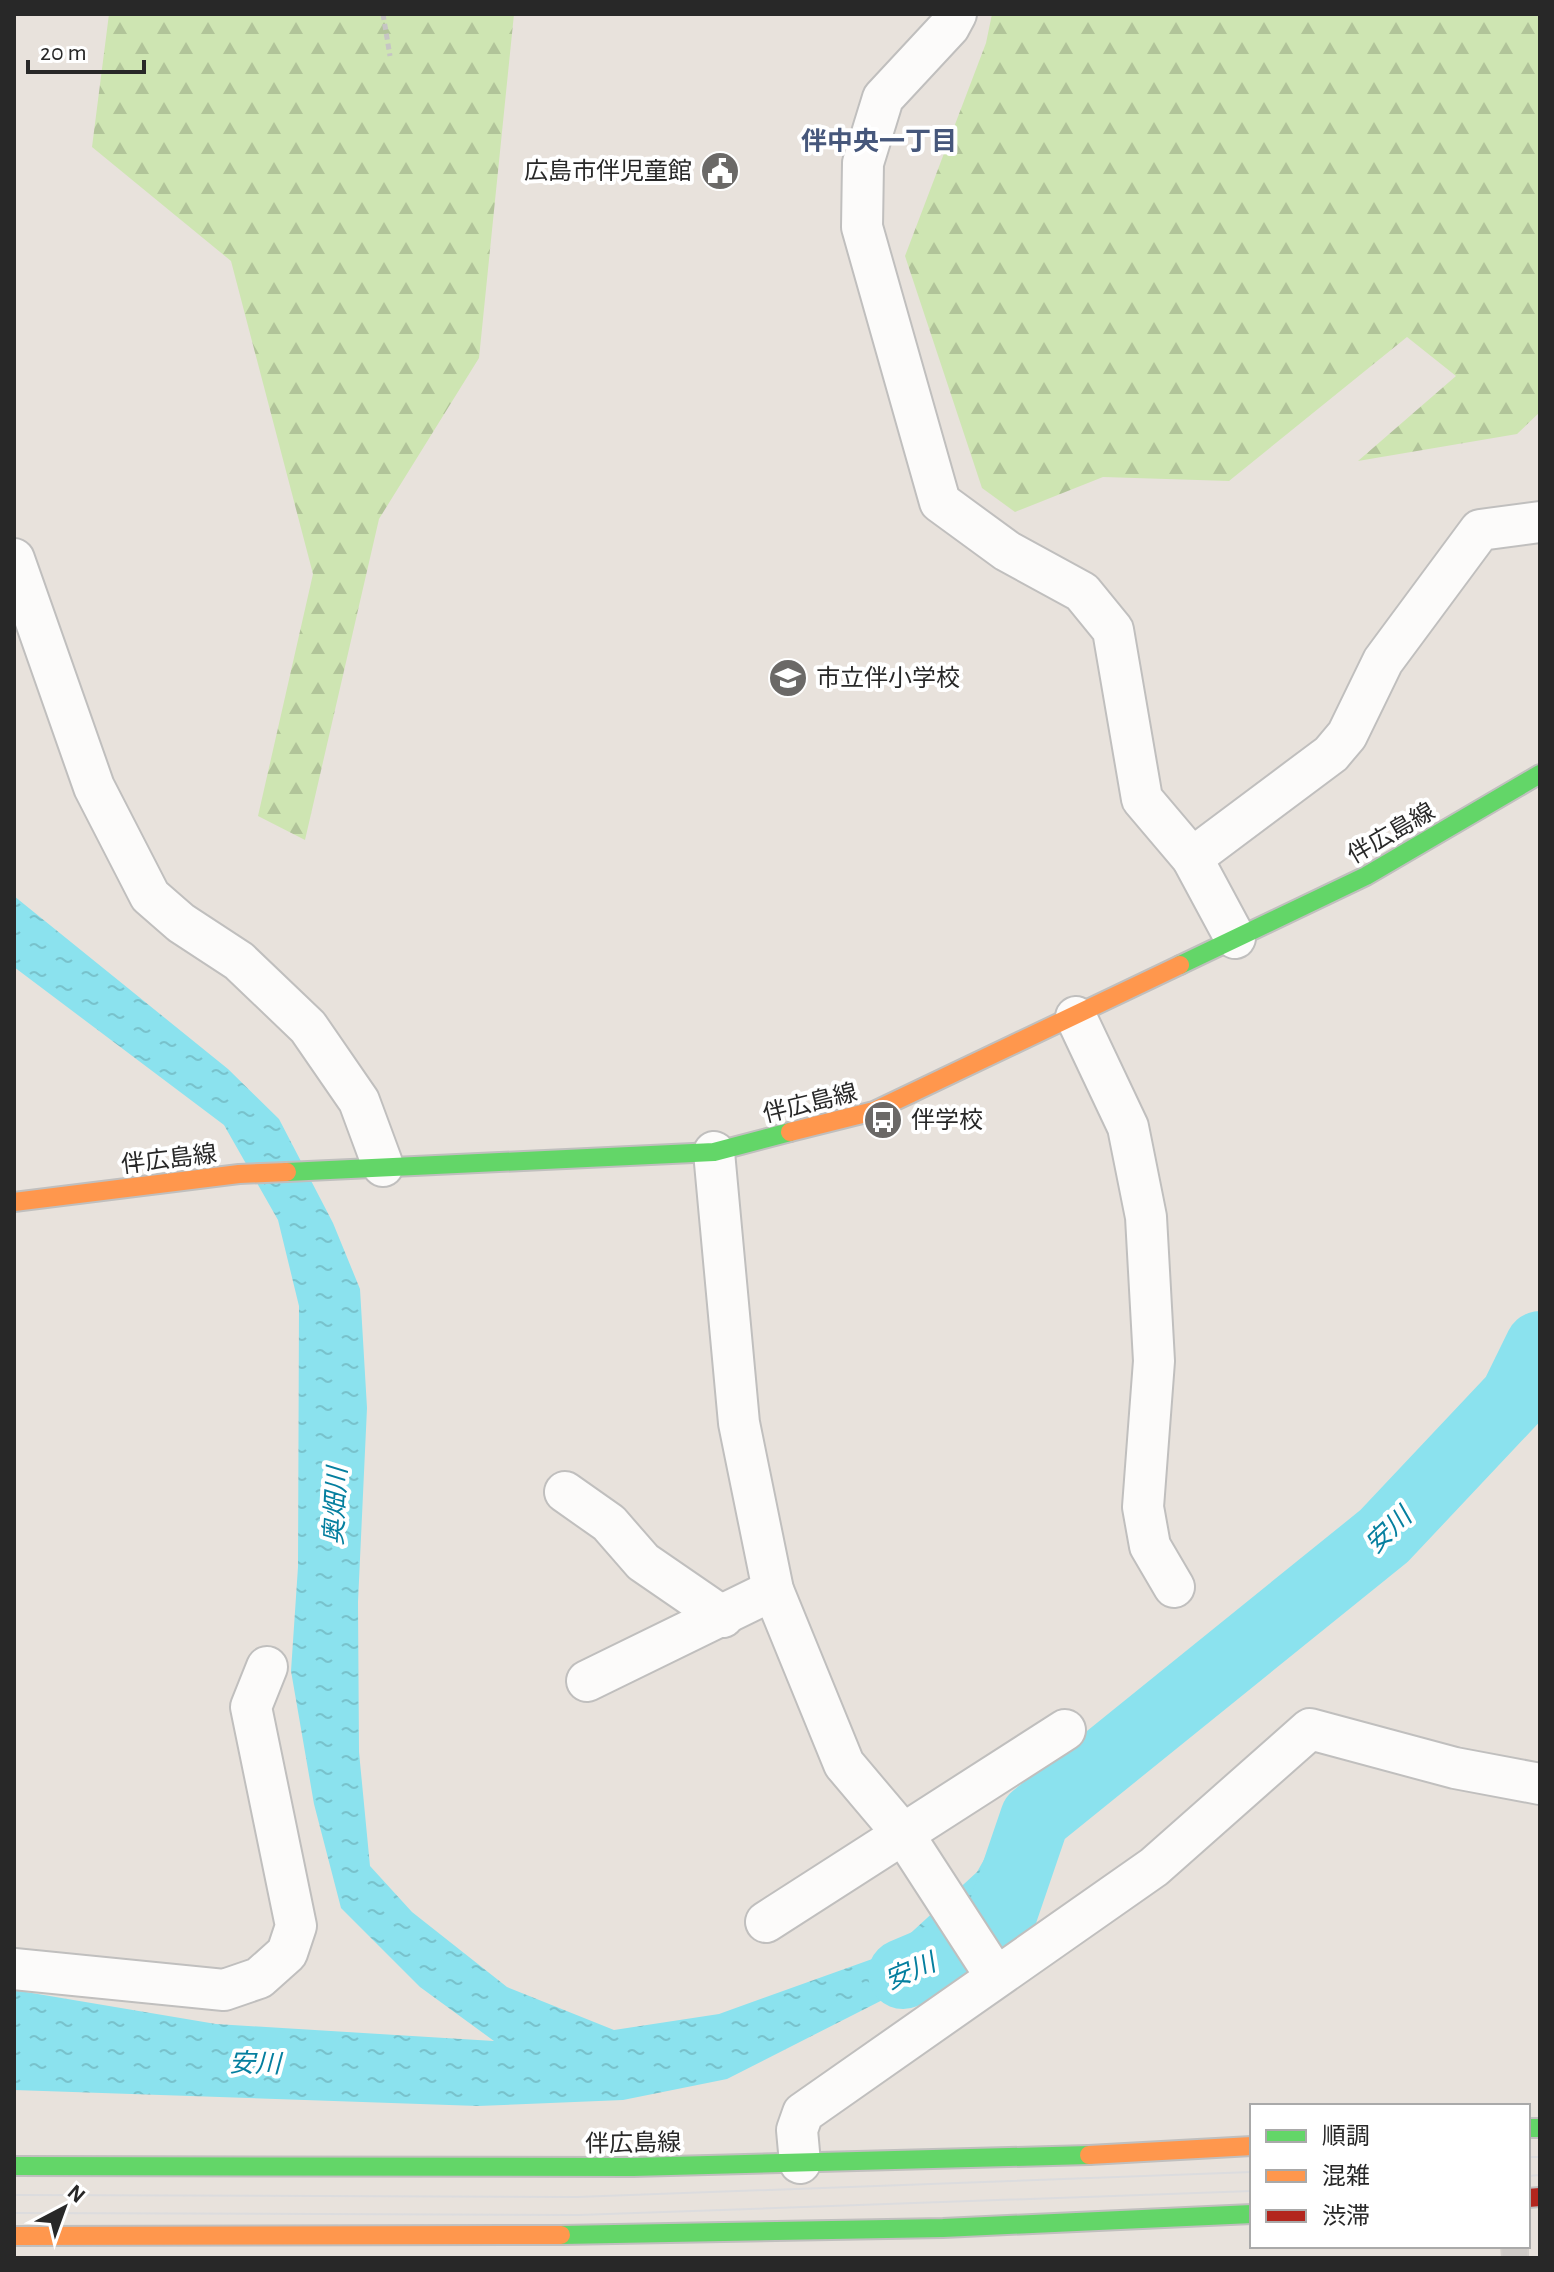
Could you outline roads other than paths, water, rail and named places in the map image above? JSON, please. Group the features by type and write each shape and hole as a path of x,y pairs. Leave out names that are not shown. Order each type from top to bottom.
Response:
{"main road":[{"name":"伴広島線","path":"14,1202 239,1174 714,1152 874,1111 1366,876 1540,774"},
{"name":"伴広島線","path":"14,2166 539,2169 1075,2157 1250,2146"},
{"path":"14,2236 547,2238 1068,2225 1250,2214"}],"street":[{"path":"956,14 883,98 863,163 862,227 940,502 1007,551 1082,592 1113,630 1142,799 1192,858 1235,938"},
{"path":"1192,858 1331,754 1347,735 1383,661 1480,530 1540,522"},
{"path":"14,559 94,787 150,896 181,923 239,961 308,1027 359,1101 374,1166"},
{"path":"1076,1017 1128,1127 1146,1217 1154,1361 1143,1507 1150,1546 1174,1587"},
{"path":"714,1152 739,1423 773,1590 844,1764 909,1843 989,1967"},
{"path":"565,1492 609,1523 643,1562 723,1617"},
{"path":"587,1681 773,1590"},
{"path":"14,1969 224,1990 259,1978 287,1953 296,1926 251,1707 267,1667"},
{"path":"800,2163 797,2130 803,2113 989,1967 1154,1867 1310,1729 1455,1768 1540,1784"},
{"path":"766,1922 909,1843 1065,1730"}],"water":[{"name":"奥畑川","path":"14,896 228,1069 279,1119 333,1223 360,1289 367,1408 358,1602 359,1752 370,1866 412,1912 507,1987 614,2030 719,2014 889,1953 977,1872 1007,1819 1052,1837 1024,1909 914,1984 727,2079 623,2100 478,2106 14,2090 14,1990 216,2024 494,2041 420,1987 341,1908 314,1804 291,1671 298,1567 299,1306 278,1220 224,1125 14,967"},
{"path":"1540,1319 1540,1392 1523,1417 1492,1393"}],"waterway":[{"name":"安川","path":"903,1974 995,1935 1035,1818 1384,1536 1515,1397 1540,1346"}],"tram line":[{"path":"1530,2157 1540,2157"},
{"path":"14,2195 577,2197 1250,2172"},
{"path":"1530,2176 1540,2175"},
{"path":"14,2213 579,2215 1250,2191"}],"place":[{"name":"広島市伴児童館","path":"720,171"},
{"name":"市立伴小学校","path":"788,678"},
{"name":"伴学校","path":"883,1120"}],"district":[{"name":"伴中央一丁目","path":"879,141"}]}
